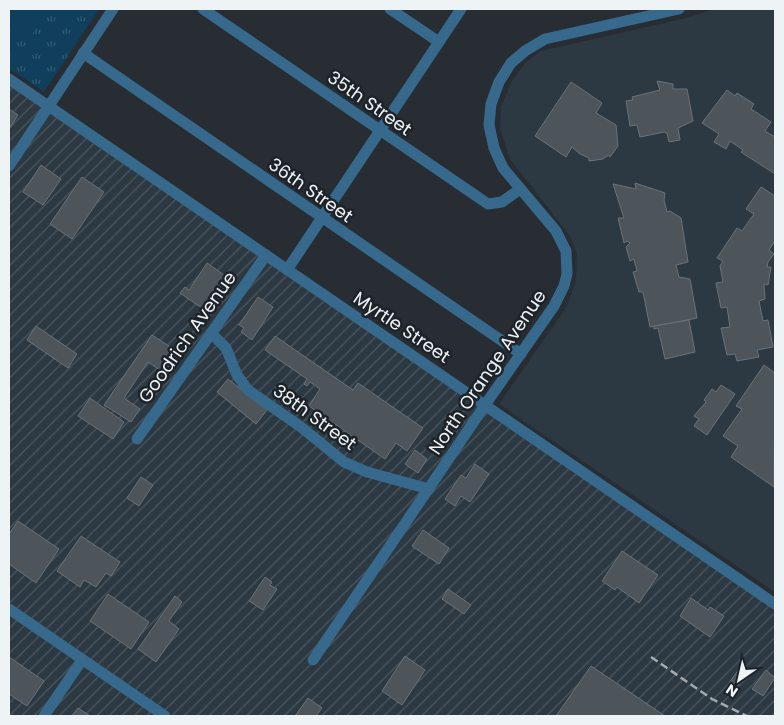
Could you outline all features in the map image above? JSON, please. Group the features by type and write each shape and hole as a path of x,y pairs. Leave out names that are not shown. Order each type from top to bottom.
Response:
{"street":[{"path":"9,166 113,9"},
{"name":"35th Street","path":"203,9 488,204 502,202 520,189"},
{"path":"390,9 438,42"},
{"path":"287,270 461,9"},
{"name":"North Orange Avenue","path":"313,660 560,296 567,274 566,251 556,231 520,189 500,161 494,148 489,125 491,104 499,82 511,63 525,50 545,39 679,9"},
{"name":"36th Street","path":"83,53 521,354"},
{"name":"Myrtle Street","path":"9,79 775,604"},
{"name":"Goodrich Avenue","path":"137,438 266,255"},
{"name":"38th Street","path":"211,333 226,348 237,375 248,390 301,427 344,462 367,472 430,489"},
{"path":"9,609 165,716"},
{"path":"44,716 82,660"}],"shaded area":[{"path":"715,9 775,9 775,592 499,404 566,308 576,281 577,254 570,236 510,159 500,129 501,107 512,81 525,63 541,51 686,18"},
{"path":"9,85 42,108 9,158"},
{"path":"49,113 259,256 130,440 137,445 266,261 478,406 307,662 314,667 486,412 775,610 775,716 174,716 9,603 9,174"},
{"path":"9,615 75,661 38,716 9,716"},
{"path":"83,666 156,716 49,716"}],"green space":[{"path":"9,9 99,9 44,92 9,68"},
{"path":"9,9 50,9 33,33 9,17"}],"building":[{"path":"657,81 673,84 673,89 687,89 693,121 678,128 680,140 669,142 667,133 664,132 640,137 637,125 630,126 626,101 633,100 632,97 660,90"},
{"path":"571,82 602,103 596,113 616,125 618,146 610,157 609,155 603,159 589,161 589,158 580,154 572,147 566,157 535,136"},
{"path":"727,90 735,96 737,93 754,104 751,109 771,122 765,131 775,137 775,174 741,152 743,150 730,141 726,149 714,142 719,134 702,123"},
{"path":"9,109 18,115 9,129"},
{"path":"41,165 61,179 43,205 23,192"},
{"path":"82,177 104,192 72,239 50,224"},
{"path":"635,183 665,193 664,200 667,212 670,211 681,218 688,262 676,265 679,277 690,279 697,318 650,327 643,292 639,292 633,272 637,271 634,259 630,261 626,247 630,243 627,241 624,243 618,218 624,218 613,184 636,189"},
{"path":"761,187 775,196 775,241 769,250 774,254 767,267 771,267 768,285 764,284 765,299 759,301 763,321 768,320 773,347 757,350 759,357 737,361 735,354 727,355 721,328 730,327 727,307 721,308 716,283 723,282 720,266 723,261 717,258 737,228 742,231 754,214 746,209"},
{"path":"207,263 227,277 212,299 218,303 215,308 209,304 205,310 180,293 185,287 189,290"},
{"path":"258,297 273,307 252,340 241,332 244,328 239,325"},
{"path":"689,320 695,352 665,359 658,328 654,329 654,326"},
{"path":"36,326 77,354 68,368 27,340"},
{"path":"152,335 180,353 166,374 148,362 124,398 140,409 131,422 104,405"},
{"path":"275,336 353,390 358,383 423,428 407,451 396,443 385,459 309,406 320,389 310,382 307,386 304,384 307,379 265,350"},
{"path":"764,365 775,373 774,487 731,457 738,446 723,436 742,409 736,406"},
{"path":"228,379 267,410 256,424 217,392"},
{"path":"721,385 735,394 707,435 694,426 699,419 694,416 706,402 704,400 712,389 716,392"},
{"path":"90,398 124,422 113,439 78,416"},
{"path":"415,450 427,459 418,473 405,464"},
{"path":"475,464 489,474 470,502 461,496 455,506 445,499 461,475 466,478"},
{"path":"141,477 153,485 139,506 127,498"},
{"path":"18,521 59,549 36,583 9,564 9,534"},
{"path":"423,530 449,548 439,564 412,546"},
{"path":"81,536 120,562 111,576 106,573 96,587 84,580 80,587 57,571"},
{"path":"622,551 658,575 639,603 617,587 615,590 602,581"},
{"path":"265,577 272,582 270,585 277,589 263,610 249,601"},
{"path":"448,589 471,605 464,614 442,599"},
{"path":"108,594 149,622 131,649 90,621"},
{"path":"175,596 182,602 169,621 179,629 156,662 138,649"},
{"path":"691,598 708,610 710,607 724,616 710,637 680,616"},
{"path":"405,656 425,670 402,705 382,691"},
{"path":"9,657 44,681 27,706 9,694"},
{"path":"591,666 665,716 556,716"},
{"path":"739,669 746,674 736,688 729,683"},
{"path":"766,670 775,678 763,696 752,689"},
{"path":"308,698 322,708 316,716 295,716"},
{"path":"78,708 90,716 72,716"}],"railway":[{"path":"651,657 712,699 747,716"}]}
